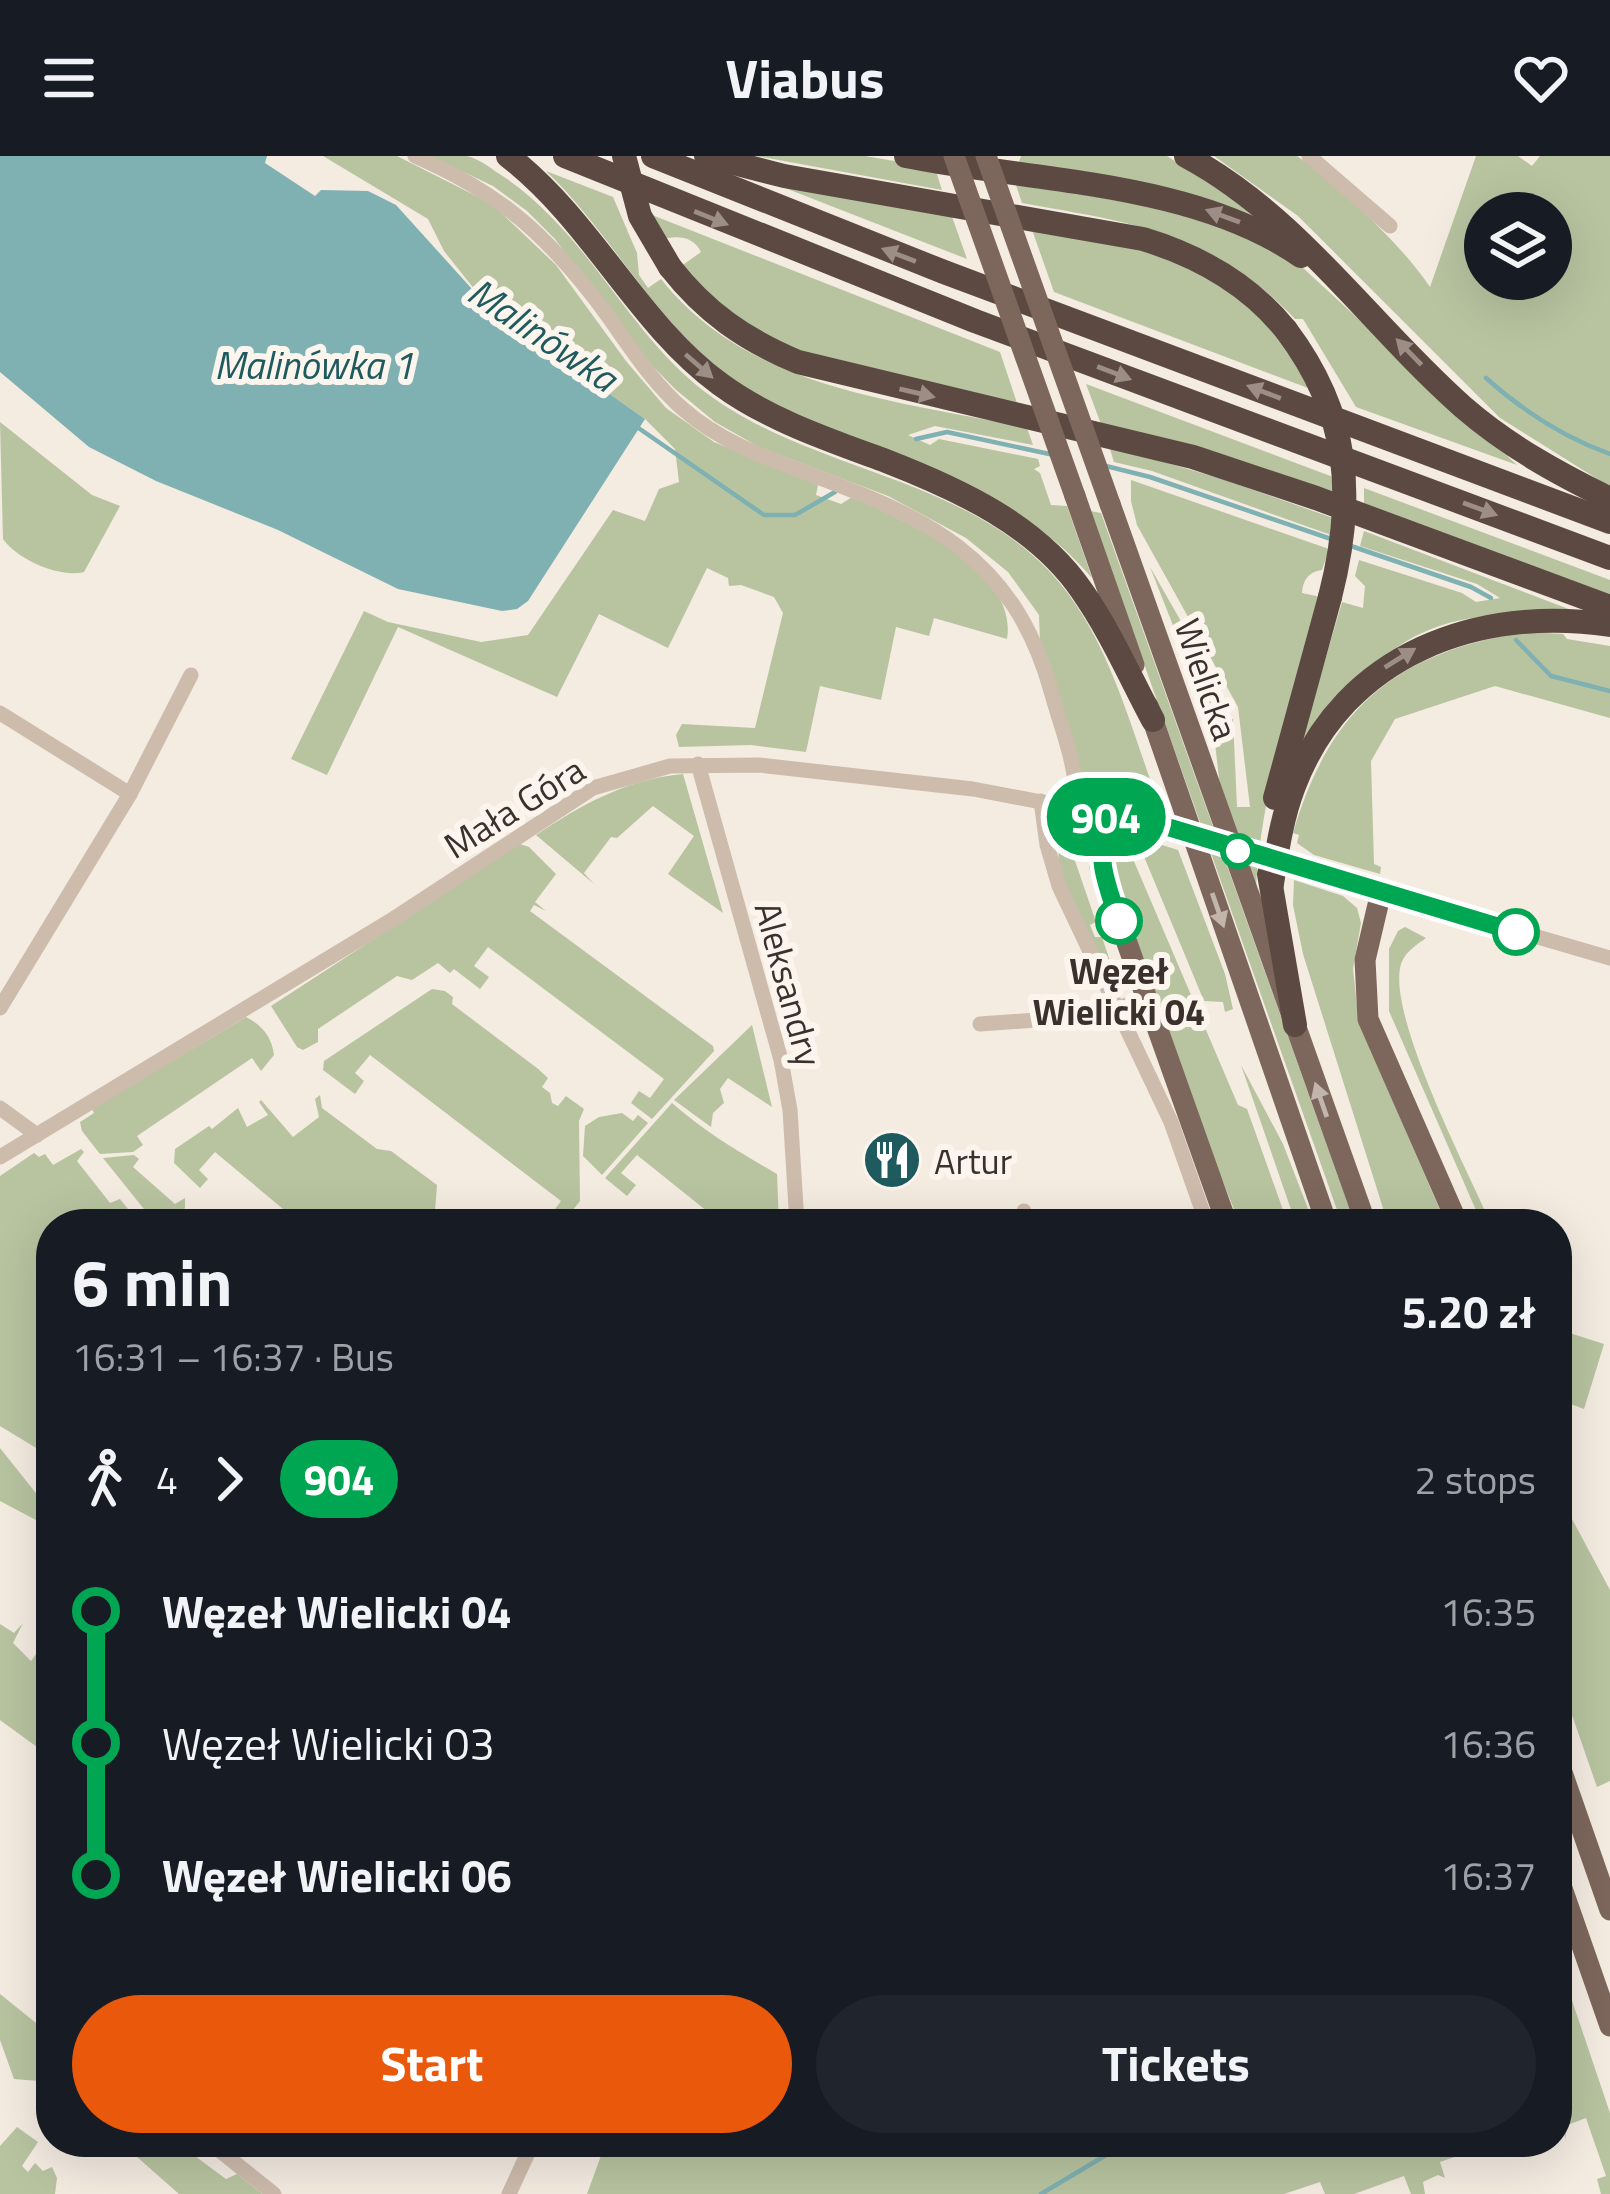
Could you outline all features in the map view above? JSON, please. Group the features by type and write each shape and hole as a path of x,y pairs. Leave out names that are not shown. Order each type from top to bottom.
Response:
{"highway":[{"path":"508,156 564,205 671,339 720,384 769,414 969,498 1045,550 1081,590 1153,720"},
{"path":"565,156 975,321 1610,558"},
{"path":"624,156 640,216 670,267 722,321 758,345 797,362 1193,457 1610,608"},
{"path":"653,156 944,272 1610,522"},
{"path":"706,156 784,176 1143,239 1183,252 1228,277 1286,329 1324,392 1341,446 1346,487 1344,529 1330,597 1275,797 1267,851 1295,1025"},
{"path":"906,156 1211,211 1280,242 1358,299"},
{"path":"1186,156 1272,213 1460,404 1494,432 1527,456 1610,499"},
{"path":"1272,884 1295,783 1317,739 1347,700 1386,667 1438,639 1492,625 1551,620 1610,626"}],"main road":[{"name":"Wielicka","path":"954,156 1322,1209"},
{"name":"Wielicka","path":"986,156 1361,1209"},
{"path":"1107,813 1100,867 1222,1209"},
{"path":"1381,892 1365,960 1368,1019 1451,1209"},
{"path":"1572,1801 1610,1910"},
{"path":"1572,1914 1608,2009"}],"street":[{"path":"415,156 493,195 529,224 593,297 634,355 703,426 751,452 917,519 982,566 1028,630 1045,670 1076,779 1076,806"},
{"path":"1309,156 1390,226"},
{"path":"0,1008 130,794 191,675"},
{"path":"1,716 130,794"},
{"name":"Aleksandry","path":"698,764 782,1060 796,1209"},
{"name":"Mała Góra","path":"0,1157 390,921 592,788 670,766 759,764 1076,806 1161,825"},
{"path":"1041,801 1059,886 1171,1122 1202,1209"},
{"path":"1294,866 1610,958"},
{"path":"980,1024 1060,1020 1117,1010 1147,999"},
{"path":"0,1108 37,1135"},
{"path":"228,2157 274,2194"},
{"path":"509,2194 526,2157"}],"green space":[{"path":"323,156 397,156 492,204 556,265 666,408 714,442 818,485 816,495 841,504 852,497 954,551 995,591 1006,614 1007,639 934,618 929,636 896,627 881,700 820,686 806,752 751,745 679,747 676,735 682,724 755,728 783,613 774,597 741,585 729,586 728,578 707,568 668,648 599,614 557,697 398,627 327,775 291,759 364,611 388,622 481,642 528,635 613,510 645,521 659,489 679,482 675,449 645,419 491,310 444,251 428,219"},
{"path":"430,156 475,159 528,195 578,247 669,359 735,412 960,508 1002,532 1040,562 1062,586 1097,641 1156,796 1084,785 1040,643 1039,615 1008,572 966,538 888,496 759,447 715,422 640,353 555,239 527,211 493,186"},
{"path":"756,156 865,156 935,168 942,190"},
{"path":"1021,156 1167,156 1276,227 1019,162"},
{"path":"1214,156 1297,156 1368,217 1430,287 1476,156 1518,156 1532,166 1540,156 1610,156 1610,487 1500,418 1298,216"},
{"path":"546,171 613,197 637,253 639,275 648,288 661,279 697,316 737,345 828,385 1027,428 1033,445 935,426 908,435 930,445 939,439 1038,459 1040,466 1034,469 1040,473 1051,505 1067,506 1092,578 1053,540 1012,510 925,467 788,412 743,386 687,339"},
{"path":"767,181 950,211 967,259"},
{"path":"1015,182 1184,213 1233,228 1302,267 1517,465 1356,407 1303,319 1295,319 1264,290 1202,249 1136,226 1022,203"},
{"path":"652,215 1000,352 1018,406 788,349 732,319 680,267 701,252 698,247 685,238 664,239"},
{"path":"1030,224 1150,251 1208,274 1264,319 1308,388 1054,292"},
{"path":"1086,384 1333,477 1334,497 1101,424"},
{"path":"0,422 92,495 120,506 84,572 40,566 3,539"},
{"path":"1109,446 1333,518 1331,535 1114,462"},
{"path":"1131,480 1329,549 1322,570 1310,575 1303,588 1302,593 1321,597 1272,777 1256,888 1220,787 1213,725 1233,719 1237,807 1250,807 1238,707 1137,525"},
{"path":"1364,488 1610,580 1610,602 1364,508"},
{"path":"1090,511 1101,513 1350,1209 1337,1209"},
{"path":"1364,531 1587,616 1507,614 1429,630 1383,659 1300,746 1342,602 1363,608 1365,586 1355,576 1359,560 1462,593 1476,602 1500,598 1477,584 1360,546"},
{"path":"1150,567 1231,709 1210,715 1200,695 1205,693 1201,680 1195,681"},
{"path":"1526,632 1563,634 1567,639 1610,646 1610,718 1495,686 1395,719 1371,761 1374,864 1381,867 1380,874 1314,855 1297,843 1299,835 1293,833 1327,751 1375,693 1440,654"},
{"path":"683,774 723,913 668,874 694,836 653,806 617,838 611,837 584,873 594,884 536,835 605,795 643,781"},
{"path":"1049,818 1062,823 1096,922 1090,925 1095,937 1102,937 1112,967 1108,980 1058,867 1059,844"},
{"path":"1138,842 1178,850 1225,974 1233,1009 1225,1012 1223,1002 1204,1001"},
{"path":"520,844 556,874 535,902 546,911 534,905 530,911 713,1046 714,1051 652,1119 631,1103 639,1091 650,1098 664,1079 488,947 474,966 489,977 480,989 438,963 412,980 397,976 318,1029 318,1042 303,1050 271,1006"},
{"path":"1127,845 1238,1105 1247,1109 1283,1209 1234,1209 1191,1102 1112,866"},
{"path":"1294,880 1343,896 1357,908 1361,923 1353,969 1359,1023 1440,1209 1383,1209 1303,954 1293,905"},
{"path":"1405,927 1426,938 1401,964 1406,1018 1432,1093 1484,1209 1475,1209 1389,1011 1389,949"},
{"path":"432,989 445,991 453,997 452,1004 548,1078 542,1087 550,1093 552,1103 558,1106 566,1096 584,1109 579,1121 580,1201 574,1209 555,1209 561,1201 370,1055 355,1073 364,1081 355,1094 323,1070 324,1061"},
{"path":"246,1017 265,1032 273,1049 274,1055 261,1071 252,1058 137,1136 143,1145 133,1152 100,1154 80,1122 94,1113 92,1109"},
{"path":"752,1025 772,1107 728,1078 720,1089 724,1103 713,1113 711,1127 674,1100"},
{"path":"1241,1065 1283,1144 1308,1209 1291,1209"},
{"path":"320,1095 322,1108 437,1185 435,1209 283,1209 215,1152 199,1170 208,1179 200,1188 174,1163 175,1149 238,1108 247,1127 268,1115 261,1100 293,1137 319,1117 315,1099"},
{"path":"672,1103 777,1174 778,1209 704,1209 637,1155 621,1173 636,1185 627,1196 605,1178"},
{"path":"622,1113 633,1121 638,1115 648,1123 602,1175 583,1156 585,1126 599,1117"},
{"path":"81,1149 84,1152 77,1161 110,1203 120,1199 128,1209 36,1209 36,1448 0,1426 0,1176 34,1153 45,1154 53,1165"},
{"path":"134,1155 139,1159 133,1167 175,1204 185,1198 185,1208 144,1209 103,1158"},
{"path":"1572,1334 1604,1344 1584,1409 1572,1405"},
{"path":"0,1448 36,1493 36,1520 0,1501"},
{"path":"1572,1519 1610,1590 1610,1781 1597,1787 1572,1715"},
{"path":"23,1623 13,1643 31,1661 36,1654 36,1746 0,1720 0,1624 14,1633"},
{"path":"0,1994 36,2023 36,2081 14,2079 0,2040"},
{"path":"1572,2000 1610,2113 1610,2194 1601,2194 1597,2179 1606,2176 1586,2118 1572,2123"},
{"path":"17,2127 36,2141 22,2166 28,2172 35,2163 43,2171 52,2167 57,2178 55,2194 0,2194 0,2146"},
{"path":"137,2157 196,2157 226,2179 237,2174 262,2194 179,2194"},
{"path":"601,2157 1454,2157 1440,2162 1445,2178 1438,2175 1423,2182 1425,2194 1411,2194 1404,2176 1354,2194 1325,2194 1320,2182 1284,2194 587,2194"}],"water":[{"name":"Malinówka 1","path":"0,156 267,156 265,163 315,196 321,190 368,191 396,205 491,310 645,419 528,601 517,609 502,611 398,589 89,447 0,372"}],"waterway":[{"path":"1486,378 1544,422 1610,454"},
{"name":"Malinówka","path":"637,427 764,515 795,515 835,492"},
{"name":"Malinówka","path":"916,439 947,432 1054,455"},
{"name":"Malinówka","path":"1106,466 1334,540"},
{"name":"Malinówka","path":"1351,546 1491,598"},
{"name":"Malinówka","path":"1516,640 1551,676 1610,691"},
{"path":"1041,2194 1103,2157"}],"tunnel":[{"path":"1161,825 1280,862"}],"bus line":[{"name":"904","path":"1119,921 1100,867 1107,813 1516,932"}],"place":[{"name":"Węzeł Wielicki 04","path":"1119,921"},
{"name":"Artur","path":"892,1160"}]}
